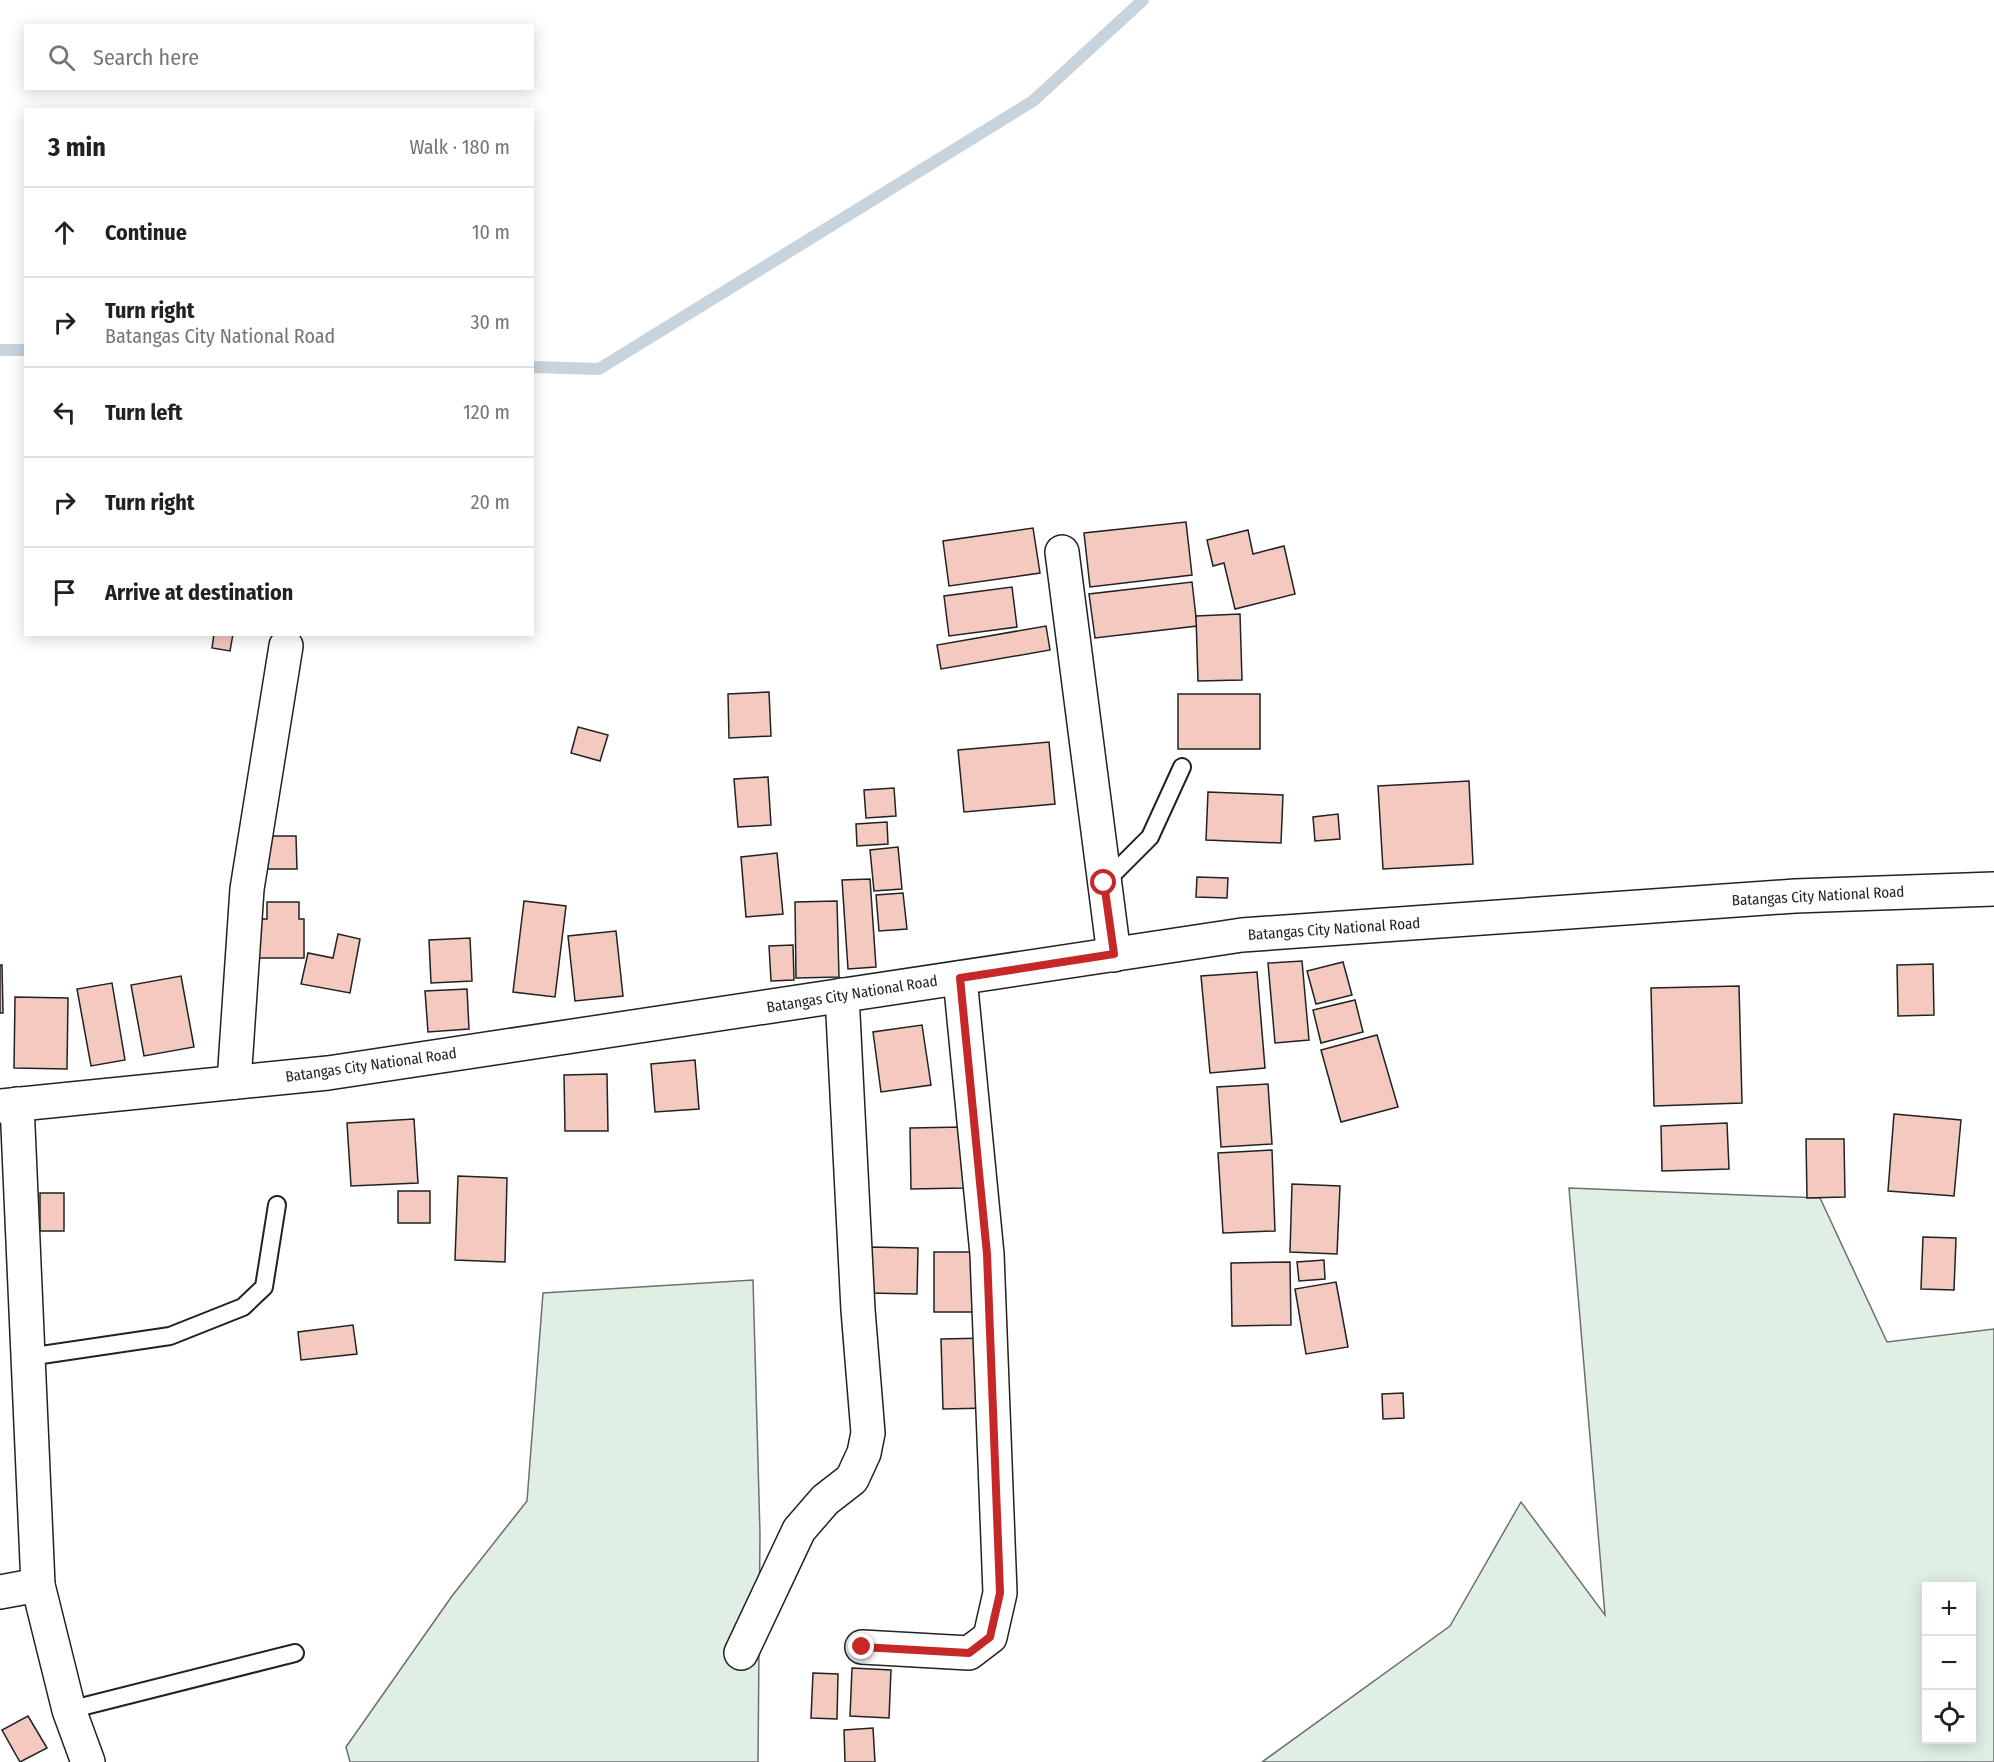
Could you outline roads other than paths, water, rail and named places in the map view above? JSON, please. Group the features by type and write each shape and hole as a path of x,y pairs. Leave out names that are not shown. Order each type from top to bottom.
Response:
{"street":[{"path":"1062,552 1114,954"},
{"path":"234,1082 247,889 286,646"},
{"name":"Batangas City National Road","path":"9,1105 328,1073 1254,934 1795,896 1994,889"},
{"path":"862,1647 969,1653 990,1637 1000,1593 987,1254 960,978"},
{"path":"741,1653 799,1530 825,1500 852,1479 864,1453 868,1433 858,1310 842,995"},
{"path":"9,1105 28,1357 38,1585 69,1710 88,1762"},
{"path":"0,1592 38,1585"}],"lane":[{"path":"1104,883 1150,837 1182,767"},
{"path":"28,1357 170,1336 243,1307 264,1287 277,1204"},
{"path":"69,1710 295,1653"}],"waterway":[{"path":"534,367 599,369 1033,101 1143,0"},
{"path":"0,350 24,350"}]}
